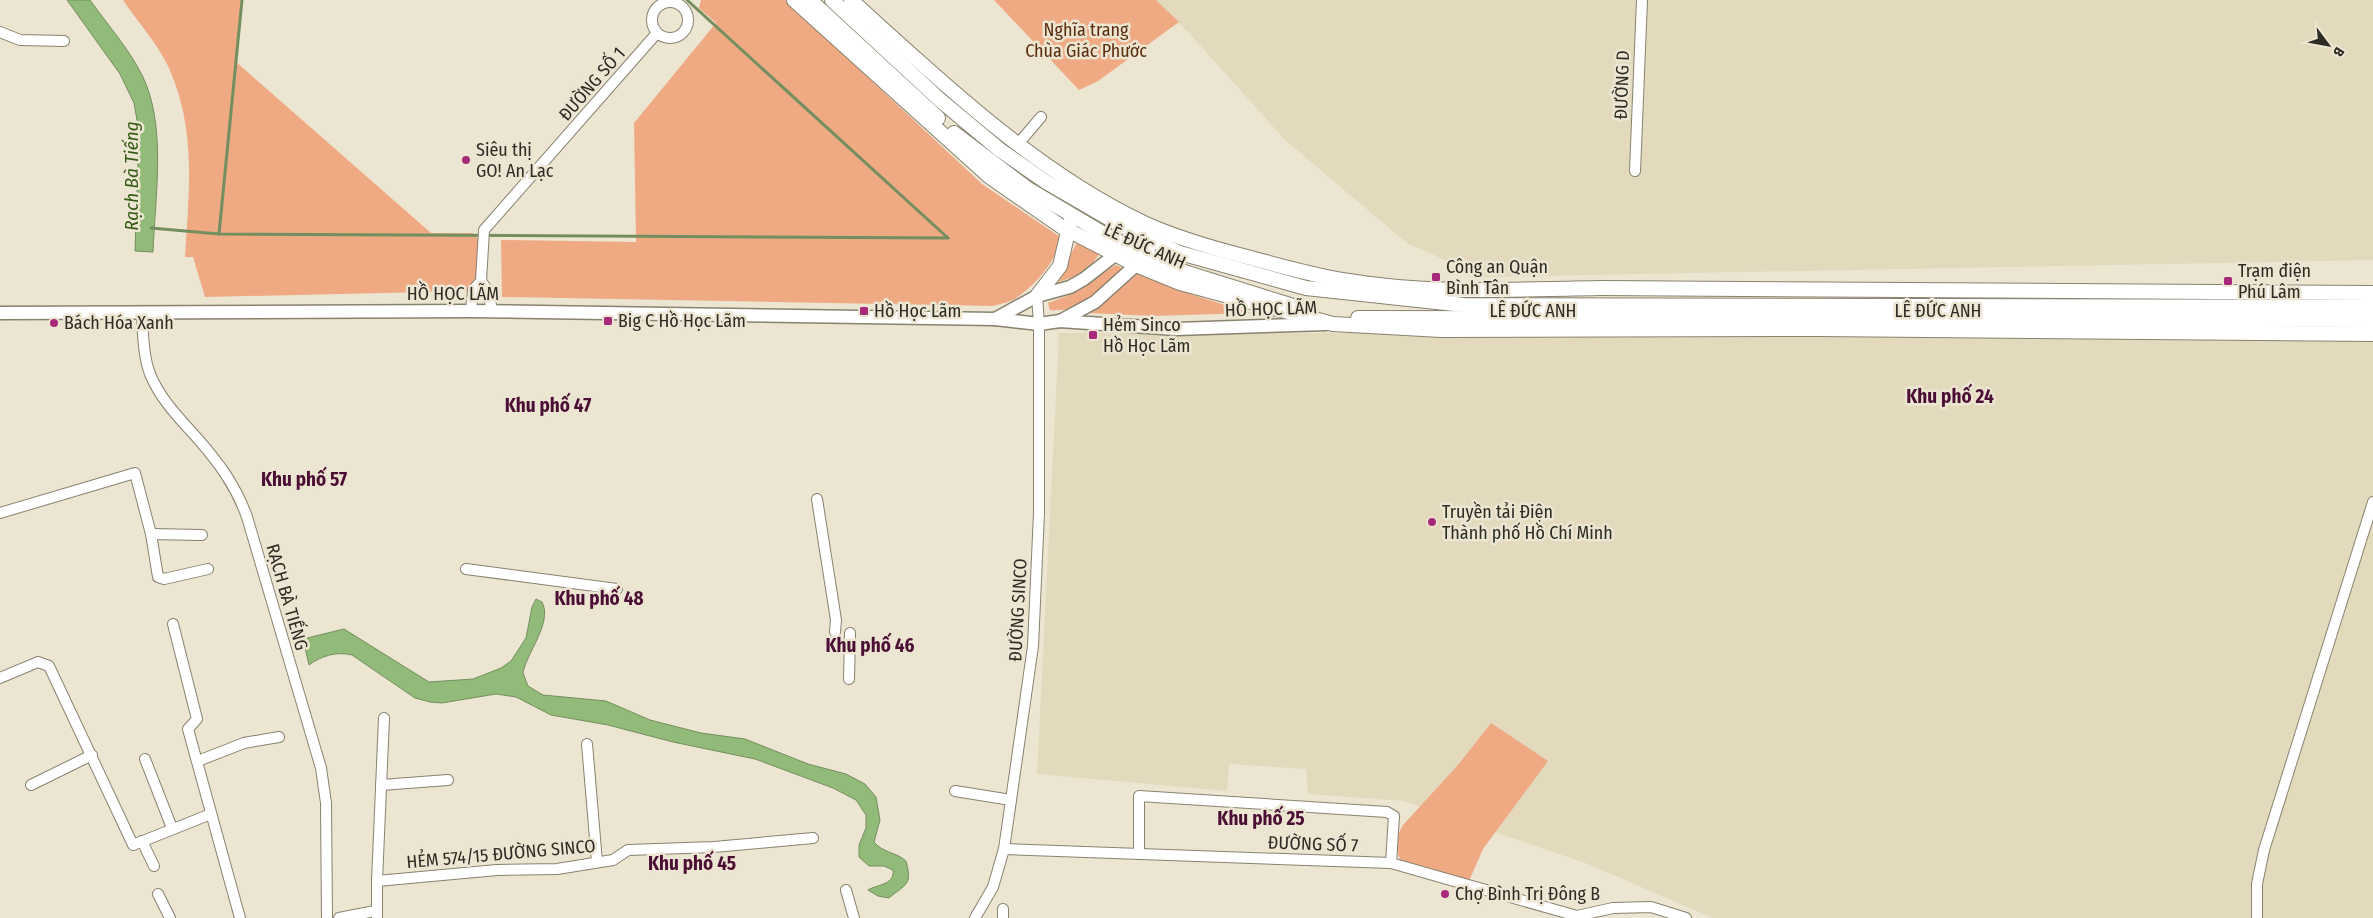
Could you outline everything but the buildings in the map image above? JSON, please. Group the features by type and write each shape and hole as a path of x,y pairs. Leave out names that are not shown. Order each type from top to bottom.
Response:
{"highway":[{"name":"LÊ ĐỨC ANH","path":"794,0 990,177 1069,231 1120,250 1180,284 1333,324 1441,330 1828,329 2265,326 2373,320"},
{"name":"LÊ ĐỨC ANH","path":"810,0 964,141 1028,189 1120,250"},
{"name":"LÊ ĐỨC ANH","path":"832,0 940,100 1000,150 1046,182 1158,236 1190,257 1306,288 1464,305 2373,307"},
{"name":"LÊ ĐỨC ANH","path":"851,0 1018,144 1140,228"},
{"path":"1038,296 1060,266 1071,217"},
{"name":"LÊ ĐỨC ANH","path":"1158,236 1215,248 1350,282 1418,288 2373,293"},
{"name":"LÊ ĐỨC ANH","path":"1140,260 1287,304 1352,318 2265,326 2373,334"},
{"path":"1333,324 1352,318"}],"main road":[{"name":"HỒ HỌC LÃM","path":"995,319 1038,296 1070,287 1098,269 1120,250 1140,228"},
{"name":"HỒ HỌC LÃM","path":"1060,322 1095,302 1140,260 1158,236"},
{"name":"HỒ HỌC LÃM","path":"0,312 471,311 714,313 995,319 1040,324 1060,322 1176,329 1333,324"}],"street":[{"path":"648,0 656,8"},
{"name":"ĐƯỜNG D","path":"1634,171 1642,0"},
{"path":"667,2 686,3 688,18 686,30 681,35 669,38 658,34 652,24 653,12 656,8 667,2"},
{"path":"0,32 20,40 64,41"},
{"name":"ĐƯỜNG SỐ 1","path":"471,311 473,290 481,281 484,230 658,34"},
{"path":"1018,144 1041,117"},
{"name":"ĐƯỜNG SỐ 1","path":"481,281 486,288 493,312"},
{"name":"ĐƯỜNG SINCO","path":"975,918 993,887 1004,849 1033,646 1040,513 1040,324 1038,296"},
{"name":"RẠCH BÀ TIẾNG","path":"139,313 139,358 147,382 168,413 218,473 232,496 241,518 316,770 320,813 321,918"},
{"name":"RẠCH BÀ TIẾNG","path":"139,313 145,357 153,380 172,410 223,469 237,493 246,517 321,768 326,813 327,918"},
{"path":"0,512 135,473 151,534 159,578 164,579 208,570"},
{"path":"817,499 836,620 835,632"},
{"path":"2257,918 2257,884 2264,850 2373,502"},
{"path":"151,534 202,535"},
{"path":"466,569 617,589"},
{"path":"173,624 197,719 188,729 240,918"},
{"path":"849,679 850,633"},
{"path":"0,678 38,662 49,666 137,843 154,866"},
{"path":"339,918 376,915 384,718"},
{"path":"198,761 244,743 279,737"},
{"path":"587,744 597,862"},
{"path":"31,785 92,755"},
{"path":"145,760 172,828"},
{"path":"381,785 448,780"},
{"path":"955,790 1011,800"},
{"path":"1139,854 1139,796 1387,812 1394,816 1391,863"},
{"path":"137,843 211,814"},
{"name":"HẺM 574/15 ĐƯỜNG SINCO","path":"377,881 498,870 557,869 613,860 628,850 746,844 813,838"},
{"name":"ĐƯỜNG SỐ 7","path":"1004,849 1391,863 1577,916 1651,907 1686,918"},
{"path":"846,890 854,918"},
{"path":"158,894 170,918"}],"shaded area":[{"name":"Rạch Bà Tiếng","path":"67,0 90,0 131,56 142,75 150,95 155,116 158,162 153,252 135,251 139,132 134,103 120,74"},
{"path":"1154,0 2373,0 2373,260 1485,277 1408,244 1285,140 1189,33"},
{"path":"1059,333 1446,333 2373,341 2373,918 1713,918 1588,864 1404,801 1308,794 1306,769 1229,764 1227,791 1037,774"},
{"path":"536,599 542,602 544,619 523,673 528,686 543,695 606,701 650,720 701,733 745,739 808,764 846,774 865,784 876,797 880,820 874,842 881,848 906,861 909,875 906,884 889,898 878,896 868,890 889,881 893,875 893,870 884,866 869,866 859,857 859,845 866,828 866,815 856,800 833,788 755,759 673,742 608,725 551,715 516,697 496,694 442,703 415,698 352,655 329,655 309,665 303,639 344,629 429,682 473,679 501,668 511,661 526,638 532,607"}],"green space":[{"path":"123,0 242,0 236,62 431,233 473,233 480,242 478,281 469,291 205,297 193,257 185,257 189,160 183,113 177,90 163,57"},
{"path":"701,0 785,0 982,184 1060,237 1055,255 1038,280 1015,299 993,306 502,297 501,240 636,242 634,123 716,23 699,8"},
{"name":"Nghĩa trang Chùa Giác Phước","path":"994,0 1156,0 1179,22 1098,81 1079,90"},
{"path":"1078,236 1100,253 1091,265 1080,273 1054,283 1077,243"},
{"path":"1116,265 1123,268 1120,273 1088,300 1071,308 1050,310 1048,303 1067,296"},
{"path":"1140,271 1193,295 1251,313 1152,316 1089,313"},
{"path":"1491,723 1548,761 1483,849 1469,881 1402,862 1399,858 1397,844 1403,825 1458,765"}],"waterway":[{"path":"219,234 242,0"},
{"path":"687,0 948,238"},
{"path":"151,228 219,234 948,238"}],"place":[{"name":"Siêu thị GO! An Lạc","path":"466,160"},
{"name":"Công an Quận Bình Tân","path":"1436,277"},
{"name":"Trạm điện Phú Lâm","path":"2228,281"},
{"name":"Hồ Học Lãm","path":"864,311"},
{"name":"Big C Hồ Học Lãm","path":"608,321"},
{"name":"Bách Hóa Xanh","path":"54,323"},
{"name":"Hẻm Sinco Hồ Học Lãm","path":"1093,335"},
{"name":"Truyền tải Điện Thành phố Hồ Chí Minh","path":"1432,522"},
{"name":"Chợ Bình Trị Đông B","path":"1445,894"}],"district":[{"name":"Khu phố 24","path":"1950,396"},
{"name":"Khu phố 47","path":"548,405"},
{"name":"Khu phố 57","path":"304,479"},
{"name":"Khu phố 48","path":"599,598"},
{"name":"Khu phố 46","path":"870,645"},
{"name":"Khu phố 25","path":"1261,818"},
{"name":"Khu phố 45","path":"692,863"}]}
